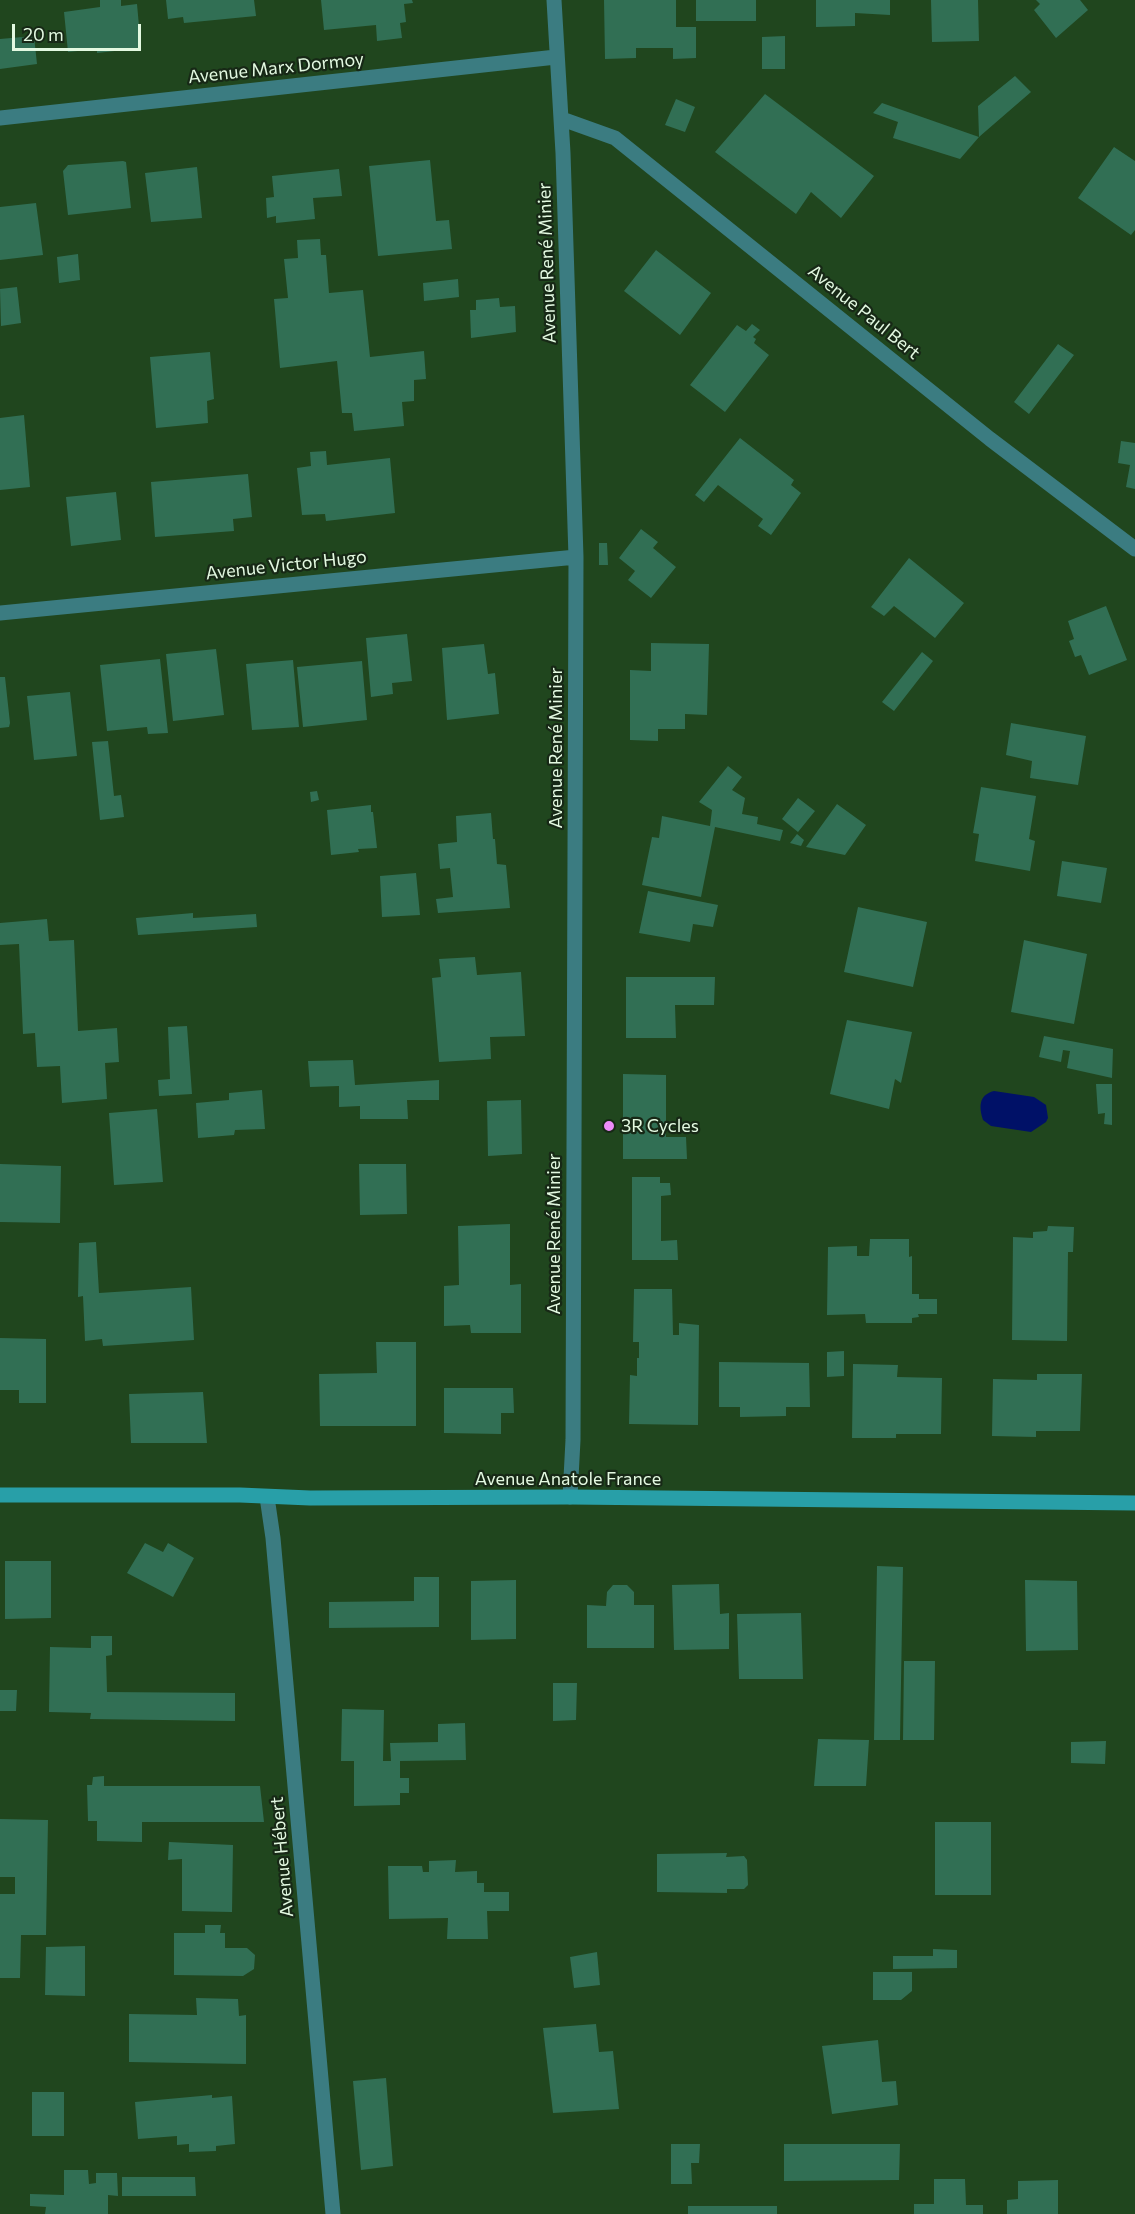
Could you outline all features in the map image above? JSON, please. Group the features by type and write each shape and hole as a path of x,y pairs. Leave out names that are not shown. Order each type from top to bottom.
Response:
{"street":[{"name":"Avenue René Minier","path":"554,0 556,57 562,119 576,556 573,1440 570,1497"},
{"name":"Avenue Marx Dormoy","path":"0,118 556,57"},
{"name":"Avenue Paul Bert","path":"562,119 615,138 990,439 1135,549"},
{"name":"Avenue Victor Hugo","path":"0,614 576,556"},
{"name":"Avenue Anatole France","path":"0,1495 240,1495 310,1498 570,1497 1135,1503"},
{"name":"Avenue Hébert","path":"267,1497 273,1538 333,2214"}],"shaded area":[{"path":"994,1091 1034,1097 1046,1105 1048,1118 1046,1122 1031,1132 991,1126 983,1120 981,1102 985,1096"}],"building":[{"path":"100,0 121,0 121,6 137,4 141,48 97,53 97,49 68,52 64,12 100,7"},
{"path":"166,0 254,0 256,16 184,23 183,17 168,19"},
{"path":"321,0 412,0 413,3 404,4 406,22 400,23 402,38 377,41 376,25 324,30"},
{"path":"604,0 676,0 676,27 696,27 696,58 673,59 673,48 636,48 636,58 605,59"},
{"path":"696,0 756,0 756,21 696,21"},
{"path":"816,0 890,0 890,15 855,13 855,26 816,27"},
{"path":"931,0 978,0 979,41 932,42"},
{"path":"1036,0 1080,0 1088,10 1056,38 1034,10 1040,4"},
{"path":"34,36 37,64 0,69 0,39"},
{"path":"785,36 785,69 762,69 762,37"},
{"path":"1015,76 1031,92 979,137 978,106"},
{"path":"765,94 874,176 841,218 811,192 796,214 715,152"},
{"path":"676,99 695,107 685,132 665,125"},
{"path":"882,103 979,137 960,159 893,138 898,122 873,113"},
{"path":"1114,147 1135,161 1135,230 1131,235 1078,198"},
{"path":"430,160 436,221 449,220 452,249 378,256 369,166"},
{"path":"126,162 131,208 68,215 63,171 68,165"},
{"path":"197,167 202,218 151,222 145,173"},
{"path":"339,169 342,196 313,198 315,219 276,223 276,216 267,218 266,198 274,197 272,176"},
{"path":"36,203 43,255 0,260 0,207"},
{"path":"320,239 321,255 326,255 329,293 363,290 370,357 424,351 426,379 414,380 414,401 402,402 404,426 354,431 352,413 342,413 337,361 280,368 274,299 288,298 284,259 298,258 297,240"},
{"path":"656,250 711,293 680,335 624,291"},
{"path":"78,254 80,280 59,283 57,257"},
{"path":"458,279 459,297 424,301 423,283"},
{"path":"17,287 21,323 1,326 0,289"},
{"path":"499,298 500,307 515,306 516,332 471,338 470,310 476,310 476,300"},
{"path":"752,324 760,330 753,337 756,339 754,343 769,355 725,412 690,385 737,325 746,331"},
{"path":"1058,344 1074,355 1029,414 1014,402"},
{"path":"210,352 214,399 207,401 208,423 156,428 150,357"},
{"path":"24,415 30,487 0,490 0,418"},
{"path":"740,438 794,480 791,485 801,493 771,535 758,526 763,519 718,485 704,502 695,495"},
{"path":"1121,441 1135,443 1135,489 1126,487 1130,465 1118,463"},
{"path":"326,451 327,465 390,458 395,513 326,521 325,514 302,515 297,468 311,466 310,452"},
{"path":"248,474 252,517 233,519 234,531 155,537 151,482"},
{"path":"116,492 121,540 71,546 66,497"},
{"path":"641,529 658,542 653,548 676,567 651,598 628,580 635,571 619,558"},
{"path":"599,543 607,543 608,565 599,565"},
{"path":"909,558 964,603 935,638 894,606 884,616 871,607"},
{"path":"1106,606 1127,660 1089,675 1081,655 1075,657 1069,641 1074,639 1068,621"},
{"path":"407,634 412,681 392,683 393,694 371,697 366,638"},
{"path":"651,643 709,644 707,715 685,714 685,729 658,729 658,741 630,740 630,670 651,671"},
{"path":"484,644 488,674 495,673 499,714 447,720 442,648"},
{"path":"216,649 224,715 173,721 166,654"},
{"path":"922,652 933,661 894,711 882,702"},
{"path":"160,659 168,733 148,734 147,727 107,731 100,665"},
{"path":"293,660 299,727 252,730 246,664"},
{"path":"362,661 367,720 303,727 297,667"},
{"path":"0,677 5,677 10,723 9,727 0,728"},
{"path":"70,692 77,756 34,760 27,696"},
{"path":"1011,723 1086,736 1078,785 1030,778 1032,761 1006,755"},
{"path":"108,741 114,796 121,795 124,817 100,820 92,742"},
{"path":"728,766 742,777 732,790 745,798 742,814 758,817 757,824 783,830 780,841 715,827 701,897 642,885 652,837 659,838 662,816 710,826 712,810 699,802"},
{"path":"981,787 1036,796 1029,839 1035,841 1030,871 975,861 979,834 973,833"},
{"path":"317,791 319,800 311,802 310,792"},
{"path":"798,798 815,811 798,832 782,819"},
{"path":"837,804 866,825 845,855 806,847"},
{"path":"371,805 377,848 358,849 359,852 331,855 327,810"},
{"path":"491,813 497,864 506,865 510,908 438,913 436,899 453,897 450,868 440,869 438,844 457,842 456,816"},
{"path":"797,834 804,840 801,846 790,843"},
{"path":"1062,861 1107,868 1101,903 1057,896"},
{"path":"416,873 420,915 382,917 380,876"},
{"path":"648,891 718,905 713,927 693,924 690,942 639,933"},
{"path":"858,907 927,922 913,987 844,972"},
{"path":"193,913 193,918 256,914 257,927 138,935 136,918"},
{"path":"47,919 49,941 74,940 78,1031 117,1028 119,1062 105,1063 107,1099 62,1103 60,1066 37,1067 35,1033 23,1034 19,944 0,945 0,923"},
{"path":"1024,940 1087,954 1074,1024 1011,1012"},
{"path":"475,957 477,975 521,972 525,1036 490,1037 491,1059 439,1062 432,978 441,977 439,959"},
{"path":"626,977 715,977 714,1005 675,1005 676,1038 626,1038"},
{"path":"847,1020 912,1032 901,1083 895,1079 889,1109 830,1094"},
{"path":"187,1026 192,1094 159,1096 158,1080 170,1079 168,1027"},
{"path":"1044,1036 1113,1049 1112,1078 1067,1068 1070,1051 1063,1050 1061,1062 1039,1057"},
{"path":"353,1060 355,1085 439,1080 439,1100 407,1100 408,1119 360,1119 360,1106 339,1107 339,1086 310,1087 308,1061"},
{"path":"623,1074 666,1075 666,1137 686,1137 687,1159 623,1159"},
{"path":"1096,1084 1112,1084 1112,1125 1104,1124 1105,1113 1098,1114"},
{"path":"262,1090 265,1129 235,1130 234,1135 198,1138 196,1103 229,1100 229,1093"},
{"path":"521,1100 522,1154 488,1156 487,1101"},
{"path":"157,1109 163,1182 114,1185 109,1113"},
{"path":"0,1164 61,1166 60,1223 0,1222"},
{"path":"359,1164 406,1164 407,1214 360,1215"},
{"path":"632,1177 660,1177 660,1183 670,1183 671,1195 661,1196 661,1241 677,1240 678,1260 632,1260"},
{"path":"510,1224 510,1285 521,1284 521,1333 471,1333 470,1325 444,1326 444,1286 459,1285 458,1226"},
{"path":"1048,1226 1074,1227 1073,1252 1068,1252 1067,1341 1012,1340 1013,1237 1033,1238 1033,1232 1047,1231"},
{"path":"870,1239 909,1239 909,1257 912,1256 912,1294 919,1294 919,1299 937,1299 937,1314 918,1314 919,1317 912,1318 912,1323 866,1323 865,1314 827,1315 828,1247 857,1246 857,1256 869,1256"},
{"path":"96,1242 99,1293 191,1287 194,1340 103,1346 102,1339 85,1341 83,1296 78,1297 79,1243"},
{"path":"634,1289 672,1289 673,1335 679,1335 679,1323 699,1325 698,1425 629,1424 630,1375 637,1376 637,1358 639,1358 639,1342 633,1342"},
{"path":"0,1338 46,1339 46,1403 19,1403 19,1390 0,1390"},
{"path":"376,1342 416,1342 416,1426 320,1426 319,1374 377,1373"},
{"path":"844,1351 844,1376 827,1377 827,1352"},
{"path":"719,1362 809,1363 810,1407 786,1407 786,1416 740,1417 740,1407 719,1407"},
{"path":"853,1364 898,1365 897,1377 942,1378 941,1434 896,1434 896,1438 852,1438"},
{"path":"1037,1374 1082,1374 1080,1431 1036,1431 1036,1437 992,1436 993,1379 1037,1380"},
{"path":"444,1388 513,1388 514,1413 501,1413 501,1434 444,1433"},
{"path":"203,1392 207,1443 131,1443 129,1394"},
{"path":"145,1543 163,1552 168,1543 194,1558 173,1597 127,1573"},
{"path":"5,1561 51,1561 51,1618 5,1619"},
{"path":"877,1566 903,1567 900,1740 874,1740"},
{"path":"414,1577 439,1577 439,1627 329,1628 329,1602 414,1601"},
{"path":"516,1580 516,1639 471,1640 471,1581"},
{"path":"1025,1580 1077,1581 1078,1650 1026,1651"},
{"path":"719,1584 720,1614 729,1613 729,1649 674,1650 672,1585"},
{"path":"613,1585 627,1585 634,1592 634,1605 654,1605 654,1648 587,1648 587,1605 606,1606 607,1592"},
{"path":"801,1613 803,1679 739,1679 737,1614"},
{"path":"91,1636 112,1636 112,1655 106,1656 107,1692 235,1693 235,1721 90,1719 91,1713 49,1712 50,1647 91,1648"},
{"path":"904,1661 935,1661 934,1740 903,1740"},
{"path":"553,1683 577,1683 576,1720 553,1721"},
{"path":"0,1690 17,1690 16,1711 0,1711"},
{"path":"342,1709 384,1710 383,1761 391,1761 390,1743 438,1742 438,1724 465,1723 466,1760 400,1761 400,1778 409,1778 409,1793 400,1793 400,1805 354,1806 354,1761 341,1761"},
{"path":"818,1739 869,1740 866,1786 814,1786"},
{"path":"1106,1741 1105,1764 1071,1763 1071,1742"},
{"path":"104,1776 104,1786 260,1786 264,1822 142,1822 142,1842 97,1841 97,1821 88,1821 87,1785 92,1785 93,1777"},
{"path":"0,1819 48,1820 46,1935 21,1935 20,1978 0,1978 0,1894 15,1894 15,1877 0,1877"},
{"path":"935,1822 991,1822 991,1895 935,1895"},
{"path":"169,1842 233,1845 232,1912 182,1911 182,1859 168,1860"},
{"path":"727,1853 726,1857 744,1856 747,1860 748,1885 744,1889 727,1889 727,1893 657,1892 657,1854"},
{"path":"456,1860 455,1872 477,1871 477,1883 484,1883 484,1892 509,1892 509,1911 487,1911 488,1939 447,1939 448,1918 389,1919 388,1866 422,1866 423,1872 429,1872 429,1861"},
{"path":"205,1925 221,1925 220,1933 225,1933 225,1948 247,1948 255,1955 254,1969 243,1976 174,1975 174,1933 205,1933"},
{"path":"85,1946 85,1996 45,1995 46,1947"},
{"path":"933,1949 957,1950 957,1968 893,1969 893,1956 933,1956"},
{"path":"597,1952 600,1985 574,1988 570,1957"},
{"path":"873,1972 912,1972 912,1991 901,2000 873,2000"},
{"path":"196,1998 238,1999 239,2016 246,2015 246,2064 129,2062 129,2014 197,2015"},
{"path":"596,2024 599,2052 613,2051 619,2109 553,2113 543,2028"},
{"path":"878,2040 882,2082 896,2081 898,2105 832,2114 822,2046"},
{"path":"386,2078 393,2166 361,2170 353,2081"},
{"path":"32,2092 64,2092 64,2136 32,2136"},
{"path":"212,2095 212,2098 232,2096 235,2144 216,2146 216,2151 189,2152 189,2144 177,2145 177,2136 138,2139 135,2102"},
{"path":"671,2144 700,2144 699,2163 691,2163 692,2184 671,2184"},
{"path":"784,2144 900,2144 899,2180 784,2181"},
{"path":"64,2170 88,2170 89,2184 96,2183 96,2173 117,2173 118,2196 108,2195 108,2214 45,2214 46,2207 30,2206 30,2194 64,2195"},
{"path":"122,2177 195,2177 196,2196 122,2196"},
{"path":"934,2179 965,2179 966,2205 983,2205 983,2214 914,2214 914,2204 934,2204"},
{"path":"1058,2180 1058,2214 1007,2214 1007,2200 1018,2199 1018,2181"},
{"path":"688,2206 777,2206 777,2214 688,2214"}],"place":[{"name":"3R Cycles","path":"609,1126"}]}
